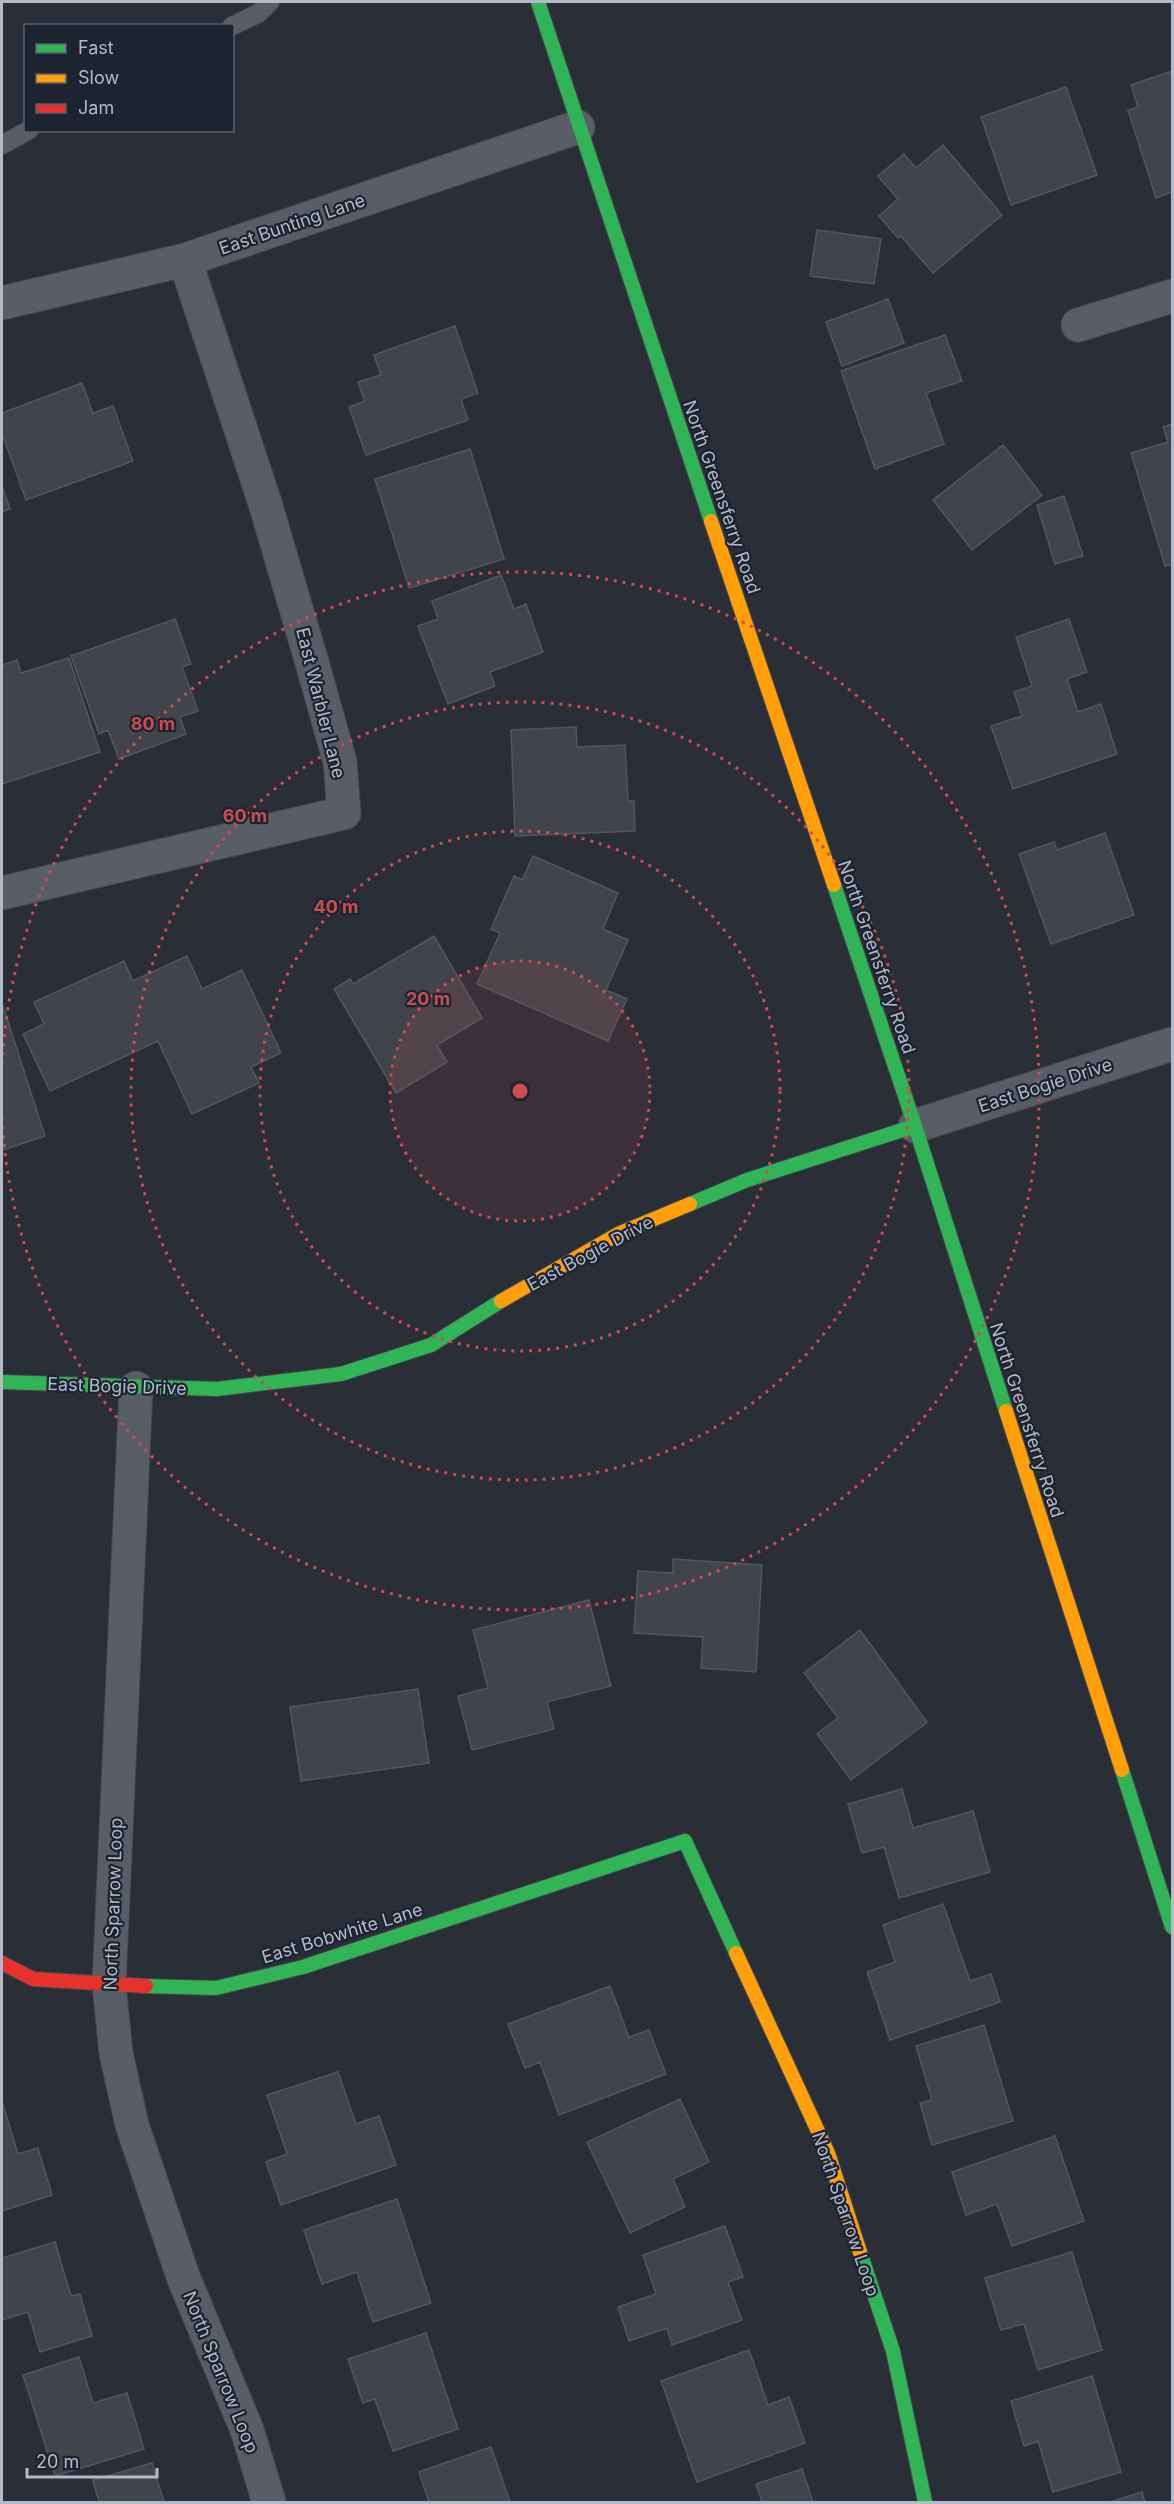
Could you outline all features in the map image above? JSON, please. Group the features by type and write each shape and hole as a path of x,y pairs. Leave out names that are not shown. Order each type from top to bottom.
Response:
{"street":[{"name":"North Greensferry Road","path":"538,2 578,127 915,1126 1173,1927"},
{"name":"East Bunting Lane","path":"2,303 185,260 578,127"},
{"name":"East Warbler Lane","path":"2,893 344,813 340,762 313,666 265,503 185,260"},
{"path":"1078,325 1173,296"},
{"name":"East Bogie Drive","path":"2,1382 217,1389 341,1374 431,1345 528,1285 618,1234 747,1180 1173,1044"},
{"name":"North Sparrow Loop","path":"136,1388 109,1985 116,2053 132,2125 184,2279 247,2430 269,2502"},
{"name":"North Sparrow Loop","path":"685,1841 828,2153 893,2351 925,2502"},
{"name":"East Bobwhite Lane","path":"2,1963 33,1979 109,1985 216,1988 292,1970 685,1841"}],"lane":[{"path":"234,25 259,13 270,2"},
{"path":"2,145 25,132"}],"building":[{"path":"1172,71 1172,192 1156,198 1128,110 1138,107 1131,85"},
{"path":"1066,87 1097,175 1011,205 981,117"},
{"path":"943,145 1002,215 933,273 901,236 898,238 879,216 898,199 878,176 904,154 916,168"},
{"path":"817,230 881,239 874,284 810,276"},
{"path":"888,299 904,343 842,366 826,322"},
{"path":"455,326 478,393 461,399 468,420 366,455 349,407 365,401 358,382 381,375 374,355"},
{"path":"945,335 962,381 926,393 944,444 875,469 841,371"},
{"path":"82,383 93,413 113,406 133,461 26,500 2,433 2,413"},
{"path":"1172,424 1172,564 1165,566 1131,453 1168,442 1163,427"},
{"path":"1003,445 1042,495 972,550 933,500"},
{"path":"470,449 504,559 409,588 375,479"},
{"path":"2,486 10,509 2,512"},
{"path":"1064,496 1083,556 1055,564 1037,505"},
{"path":"501,575 514,609 526,604 543,652 490,672 495,686 448,704 418,626 438,619 432,601"},
{"path":"175,619 191,664 182,667 198,711 180,717 186,734 119,759 108,730 99,734 71,656"},
{"path":"1069,619 1087,672 1067,679 1078,712 1101,704 1117,754 1013,789 991,726 1022,716 1014,692 1032,686 1016,637"},
{"path":"69,658 100,752 2,784 2,665 17,660 21,673"},
{"path":"576,727 577,747 625,745 628,801 634,801 635,831 515,836 511,730"},
{"path":"1105,833 1134,915 1051,944 1019,854 1054,842 1057,850"},
{"path":"533,856 618,893 603,929 628,940 606,990 627,999 608,1041 477,984 500,933 491,929 514,876 522,880"},
{"path":"434,936 482,1018 437,1045 447,1062 396,1093 334,989 350,979 353,984"},
{"path":"187,956 202,989 242,970 281,1053 251,1067 259,1083 192,1114 158,1041 50,1091 23,1034 44,1024 34,1002 124,961 133,981"},
{"path":"2,1003 45,1136 3,1150 2,1146"},
{"path":"673,1559 762,1565 756,1672 701,1668 703,1637 634,1633 638,1571 673,1573"},
{"path":"589,1600 611,1686 547,1702 554,1729 472,1750 458,1696 488,1688 473,1630"},
{"path":"860,1630 927,1722 851,1780 817,1734 838,1718 804,1673"},
{"path":"418,1689 429,1763 301,1781 290,1707"},
{"path":"902,1789 913,1828 973,1811 990,1872 899,1898 884,1847 862,1853 848,1804"},
{"path":"943,1904 970,1981 991,1974 1000,2002 890,2040 867,1972 895,1962 883,1925"},
{"path":"610,1986 629,2037 649,2030 666,2074 559,2115 540,2062 525,2068 508,2024"},
{"path":"984,2025 1013,2121 932,2145 920,2103 932,2100 916,2046"},
{"path":"338,2072 356,2124 379,2116 396,2165 281,2205 266,2162 287,2154 267,2095"},
{"path":"680,2099 709,2162 673,2179 685,2207 630,2233 587,2142"},
{"path":"2,2101 18,2154 38,2148 52,2195 2,2211"},
{"path":"1055,2136 1084,2221 1012,2246 997,2204 966,2215 952,2172"},
{"path":"397,2199 431,2303 373,2322 357,2272 322,2284 304,2230"},
{"path":"725,2226 743,2277 728,2282 742,2320 672,2345 667,2328 629,2341 618,2307 656,2294 643,2255"},
{"path":"55,2242 71,2296 80,2294 92,2336 40,2352 28,2312 2,2320 2,2258"},
{"path":"1072,2252 1102,2350 1038,2370 1024,2324 1001,2330 985,2278"},
{"path":"426,2333 458,2429 393,2451 375,2399 363,2403 348,2359"},
{"path":"749,2350 768,2405 789,2397 805,2443 697,2482 661,2381"},
{"path":"79,2357 93,2403 127,2393 144,2449 55,2476 23,2375"},
{"path":"1092,2376 1121,2472 1053,2492 1038,2441 1024,2446 1011,2401"},
{"path":"491,2447 510,2502 429,2502 419,2472"},
{"path":"152,2463 164,2502 99,2502 93,2480"},
{"path":"802,2469 813,2502 762,2502 756,2484"},
{"path":"1142,2492 1145,2502 1110,2502"}],"traffic: fast":[{"path":"538,2 711,521"},
{"path":"834,885 915,1126 1006,1411"},
{"path":"690,1204 747,1180 915,1126"},
{"path":"2,1382 217,1389 341,1374 431,1345 501,1301"},
{"path":"1122,1770 1172,1927"},
{"path":"146,1986 216,1988 303,1967 685,1841 736,1953"},
{"path":"860,2252 893,2351 925,2502"}],"traffic: slow":[{"path":"711,521 834,885"},
{"path":"501,1301 618,1234 690,1204"},
{"path":"1006,1411 1122,1770"},
{"path":"736,1953 828,2153 860,2252"}],"traffic: jam":[{"path":"2,1963 33,1979 146,1986"}]}
